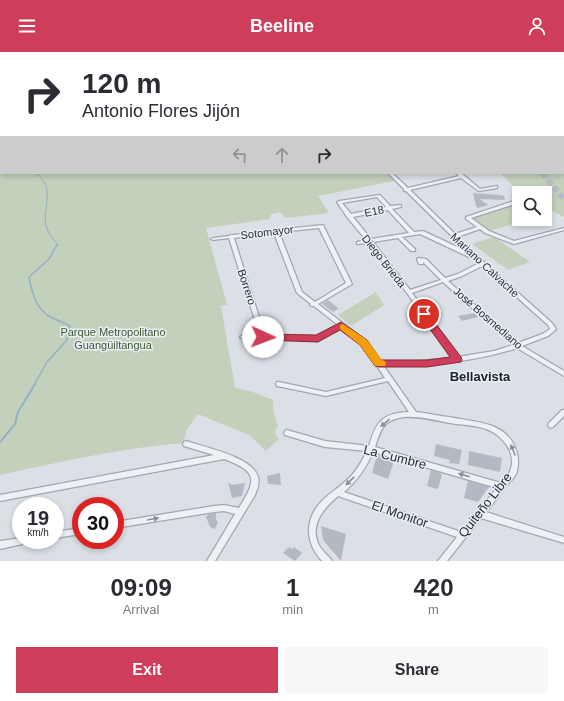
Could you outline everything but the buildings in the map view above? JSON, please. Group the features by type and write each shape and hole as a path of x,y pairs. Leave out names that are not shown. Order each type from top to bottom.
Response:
{"street":[{"name":"Mariano Calvache","path":"391,174 475,258 553,327 551,332 519,347"},
{"path":"459,174 479,190 496,187"},
{"path":"406,190 462,176"},
{"name":"Diego Brieda","path":"390,208 377,196 339,202 409,292 457,360"},
{"path":"512,203 468,218 487,232 514,243 564,229"},
{"name":"E18","path":"349,216 399,206"},
{"path":"390,208 412,233"},
{"name":"Sotomayor","path":"213,238 321,226 349,284 313,305"},
{"path":"454,236 480,227"},
{"path":"276,231 299,292 313,305 364,342 413,413"},
{"path":"359,243 421,232 475,258"},
{"name":"Borrero","path":"231,236 263,337"},
{"path":"399,236 413,250"},
{"name":"José Bosmediano","path":"421,264 419,260 424,260 444,280 519,347 564,374"},
{"path":"409,292 444,280 482,264"},
{"path":"243,337 318,339 341,325"},
{"path":"379,363 427,364 457,360 519,347"},
{"path":"280,384 326,394 389,379"},
{"path":"551,425 564,412"},
{"name":"Quiteño Libre","path":"328,561 316,547 312,537 312,527 317,511 357,474 371,449 375,434 382,424 388,419 413,413 489,427 504,436 510,444 516,460 512,474 461,535 442,561"},
{"name":"La Cumbre","path":"287,433 325,444 371,449 502,486"},
{"path":"186,444 224,456 248,466 255,476 256,483 252,493 211,561"},
{"path":"0,498 224,456"},
{"name":"El Monitor","path":"338,493 461,535"},
{"path":"124,524 222,508 240,512"},
{"path":"480,514 563,540"},
{"path":"0,545 12,543"}],"green space":[{"name":"Parque Metropolitano Guangüiltangua","path":"0,174 388,174 394,181 318,196 329,213 285,218 281,212 271,214 270,219 206,228 227,305 221,306 235,388 250,391 273,400 273,410 278,426 275,431 276,436 279,439 266,451 249,435 198,414 187,429 183,443 137,448 68,460 0,475"},
{"path":"501,174 564,174 564,217 552,211 552,186 513,186"},
{"path":"512,203 512,224 487,232 468,218"},
{"path":"494,237 530,262 508,270 472,244"},
{"path":"376,292 384,305 351,326 338,315"}],"waterway":[{"path":"38,174 47,189 45,217 47,229 57,244 56,246"},
{"path":"34,385 47,362 67,340 70,326 47,315 38,306 33,295 29,277 49,259 57,245"},
{"path":"0,442 15,424 18,412 35,384"}],"tunnel":[{"path":"543,174 564,199"}],"slow traffic":[{"path":"343,327 364,342 379,363 381,363"}],"district":[{"name":"Bellavista","path":"480,376"}],"route":[{"path":"263,337 318,339 341,325 364,342 379,363 427,364 457,360 424,314"}]}
